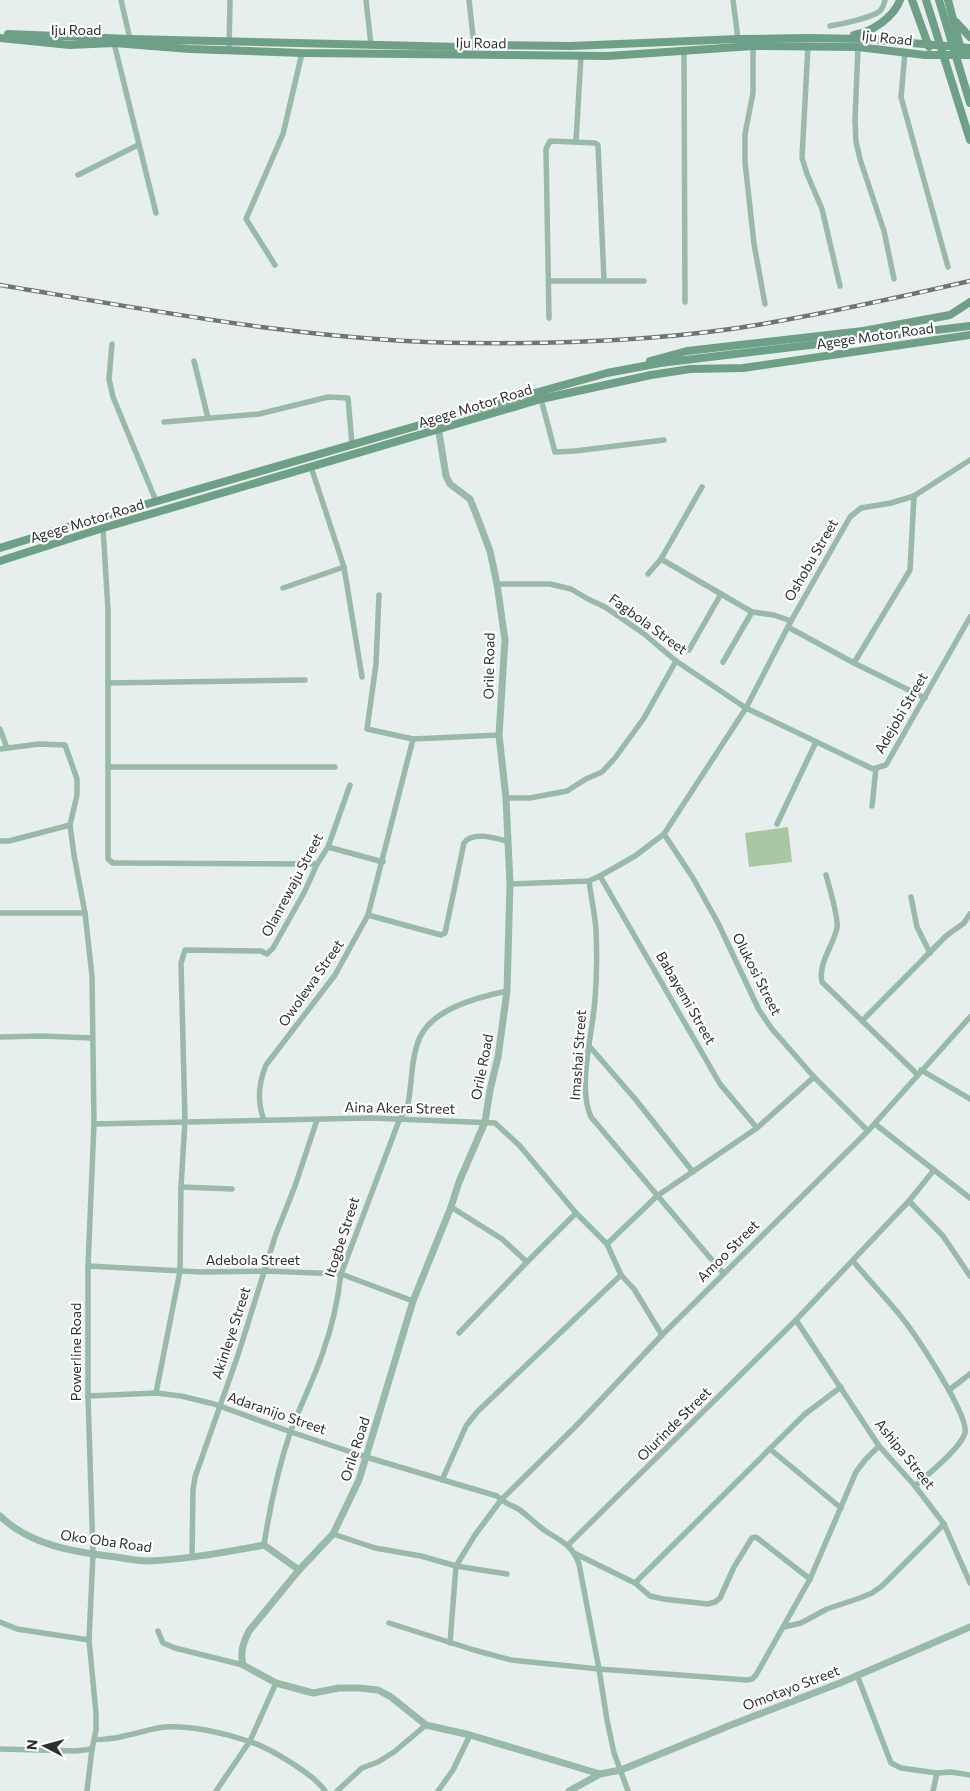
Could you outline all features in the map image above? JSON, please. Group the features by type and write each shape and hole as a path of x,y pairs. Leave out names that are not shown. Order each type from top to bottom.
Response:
{"main road":[{"path":"834,38 862,34 870,30 893,14 900,0"},
{"path":"912,0 932,55"},
{"path":"926,0 970,140"},
{"path":"939,0 970,103"},
{"path":"948,0 964,52 970,48"},
{"path":"950,10 958,25 970,37"},
{"name":"Iju Road","path":"0,34 229,42 462,47 474,45 572,46 738,38 834,38 928,44 964,52"},
{"name":"Iju Road","path":"0,38 70,45 114,42 190,49 302,53 581,56 684,52 753,46 858,47 932,55 964,52"},
{"path":"633,368 687,351 863,331 950,315 970,302"},
{"name":"Agege Motor Road","path":"0,548 352,444 597,376 633,368 970,326"},
{"name":"Agege Motor Road","path":"0,561 103,528 541,399 651,374 690,369 743,368 970,335"}],"street":[{"path":"121,0 130,39"},
{"path":"229,50 230,0"},
{"path":"366,0 371,45"},
{"path":"468,0 474,45"},
{"path":"733,0 738,38"},
{"path":"830,26 852,21 880,11 885,0"},
{"path":"114,42 156,213"},
{"path":"753,46 753,93 745,134 745,162 754,244 765,304"},
{"path":"808,46 802,158 822,209 840,286"},
{"path":"858,47 856,142 884,231 894,279"},
{"path":"684,52 685,302"},
{"path":"905,52 901,97 948,267"},
{"path":"275,265 246,219 283,134 302,53"},
{"path":"576,141 581,56"},
{"path":"549,318 547,144 550,141 595,143 600,150 604,280"},
{"path":"78,174 138,145"},
{"path":"549,281 644,281"},
{"path":"112,344 109,379 113,398 156,501"},
{"path":"194,361 208,418"},
{"path":"164,422 259,414 328,398 348,398 352,444"},
{"path":"541,399 555,452 664,440"},
{"name":"Orile Road","path":"242,1665 243,1642 249,1631 299,1570 333,1534 359,1480 413,1301 451,1207 459,1182 485,1122 498,1057 507,991 510,884 506,798 499,735 505,640 490,551 470,499 450,484 446,476 437,420"},
{"name":"Oshobu Street","path":"510,884 588,880 600,876 635,856 664,834 746,708 790,624 854,512 861,508 891,503 914,496 970,460"},
{"path":"311,467 344,567 362,677"},
{"path":"648,574 661,559 702,487"},
{"path":"854,663 910,570 914,496"},
{"path":"103,528 108,610 108,859 113,863 317,864"},
{"path":"661,559 752,612 774,615 854,663 926,698"},
{"path":"283,588 344,567"},
{"name":"Fagbola Street","path":"497,584 550,584 571,589 605,607 643,633 676,661 746,708"},
{"path":"689,650 721,594"},
{"path":"379,595 376,664 366,729 413,740 499,735"},
{"path":"723,662 752,612"},
{"name":"Adejobi Street","path":"746,708 865,766 876,768 886,765 926,698 970,617"},
{"path":"506,798 530,798 568,791 586,778 602,772 615,758 644,718 676,661"},
{"path":"108,683 305,680"},
{"path":"0,729 3,749"},
{"name":"Owolewa Street","path":"264,1120 260,1110 260,1078 266,1065 335,975 368,915 413,740"},
{"path":"777,824 816,742"},
{"name":"Powerline Road","path":"3,749 39,744 65,745 77,780 70,825 85,913 92,976 94,1124 88,1266 88,1396 92,1554 89,1640 96,1713 87,1791"},
{"path":"108,767 335,767"},
{"path":"872,806 876,768"},
{"name":"Olanrewaju Street","path":"185,1121 181,963 185,950 261,951 267,954 273,948 283,933 317,864 328,847 350,785"},
{"path":"0,841 9,841 70,825"},
{"name":"Olukosi Street","path":"664,834 693,878 714,916 759,1010 772,1029 814,1077 868,1131"},
{"path":"368,915 441,935 445,933 464,843 470,837 492,837 507,841"},
{"path":"328,847 383,862"},
{"path":"826,875 838,926 835,937 822,963 820,975 822,982 862,1022 919,1072 970,1099"},
{"name":"Babayemi Street","path":"600,876 720,1084 757,1128"},
{"name":"Imashai Street","path":"588,880 596,928 597,959 595,1001 585,1100 591,1117 723,1273"},
{"path":"911,897 917,927 930,953"},
{"path":"0,913 85,913"},
{"path":"862,1022 970,914"},
{"name":"Itogbe Street","path":"264,1545 270,1506 279,1468 291,1432 323,1352 338,1297 341,1274 400,1118 407,1110 417,1047 421,1035 440,1016 454,1007 474,998 507,991"},
{"name":"Amoo Street","path":"456,1566 475,1534 500,1500 577,1425 662,1334 868,1131 970,1016"},
{"path":"0,1037 92,1038"},
{"path":"590,1047 636,1100 693,1172"},
{"path":"607,1244 657,1196 757,1128 814,1077"},
{"name":"Aina Akera Street","path":"94,1124 400,1118 446,1122 495,1123 519,1145 576,1213 607,1244 621,1274 634,1289 662,1334"},
{"name":"Akinleye Street","path":"192,1557 193,1490 264,1270 317,1120"},
{"path":"156,1393 180,1271 181,1187 185,1121"},
{"path":"874,1124 970,1198"},
{"name":"Olurinde Street","path":"568,1545 796,1320 909,1201 934,1170"},
{"path":"181,1187 232,1189"},
{"path":"909,1201 943,1236 970,1276"},
{"path":"451,1207 502,1239 527,1262"},
{"path":"459,1333 576,1213"},
{"path":"853,1261 900,1315 949,1390 966,1425 963,1439 915,1486"},
{"name":"Adebola Street","path":"88,1266 201,1272 264,1270 341,1274 413,1301"},
{"path":"442,1480 466,1426 477,1412 621,1274"},
{"name":"Ashipa Street","path":"796,1320 878,1446 915,1486 944,1524 970,1583"},
{"path":"949,1390 970,1374"},
{"path":"635,1583 805,1414 841,1387"},
{"name":"Adaranijo Street","path":"88,1396 156,1393 181,1396 219,1406 366,1457 491,1493 519,1510 543,1529 568,1545 576,1554"},
{"path":"389,1623 511,1660 599,1669 752,1679 784,1628 810,1579 856,1472 878,1446"},
{"path":"770,1449 841,1508"},
{"name":"Oko Oba Road","path":"0,1516 28,1537 49,1545 92,1554 148,1561 192,1557 264,1545"},
{"path":"784,1628 801,1623 827,1609 852,1602 872,1593 887,1581 944,1524"},
{"path":"333,1534 375,1548 421,1556 456,1566 507,1574"},
{"path":"576,1554 635,1583 650,1596 708,1604 720,1598 734,1567 752,1538 756,1537 810,1579"},
{"path":"264,1545 299,1570"},
{"path":"576,1554 614,1754 628,1791"},
{"path":"450,1643 456,1566"},
{"path":"0,1622 17,1629 89,1640"},
{"name":"Omotayo Street","path":"600,1774 621,1770 857,1675 970,1627"},
{"path":"158,1631 164,1643 175,1648 242,1665 276,1683 313,1693 338,1688 378,1690 391,1697 426,1725 470,1735 600,1774"},
{"path":"857,1675 890,1763 901,1768 937,1773 951,1772 970,1776"},
{"path":"216,1791 250,1742 276,1683"},
{"path":"337,1791 362,1768 378,1762 394,1752 426,1725"},
{"path":"94,1740 124,1736 168,1726 202,1730 250,1742 295,1766 310,1776 325,1791"},
{"path":"438,1791 453,1770 470,1735"},
{"path":"0,1749 76,1751 92,1749"},
{"path":"933,1791 937,1773"},
{"path":"569,1791 600,1774"}],"green space":[{"path":"788,827 792,862 749,867 745,833"}],"railway":[{"path":"0,285 176,315 295,331 413,341 509,343 582,342 692,334 763,324 970,281"}]}
